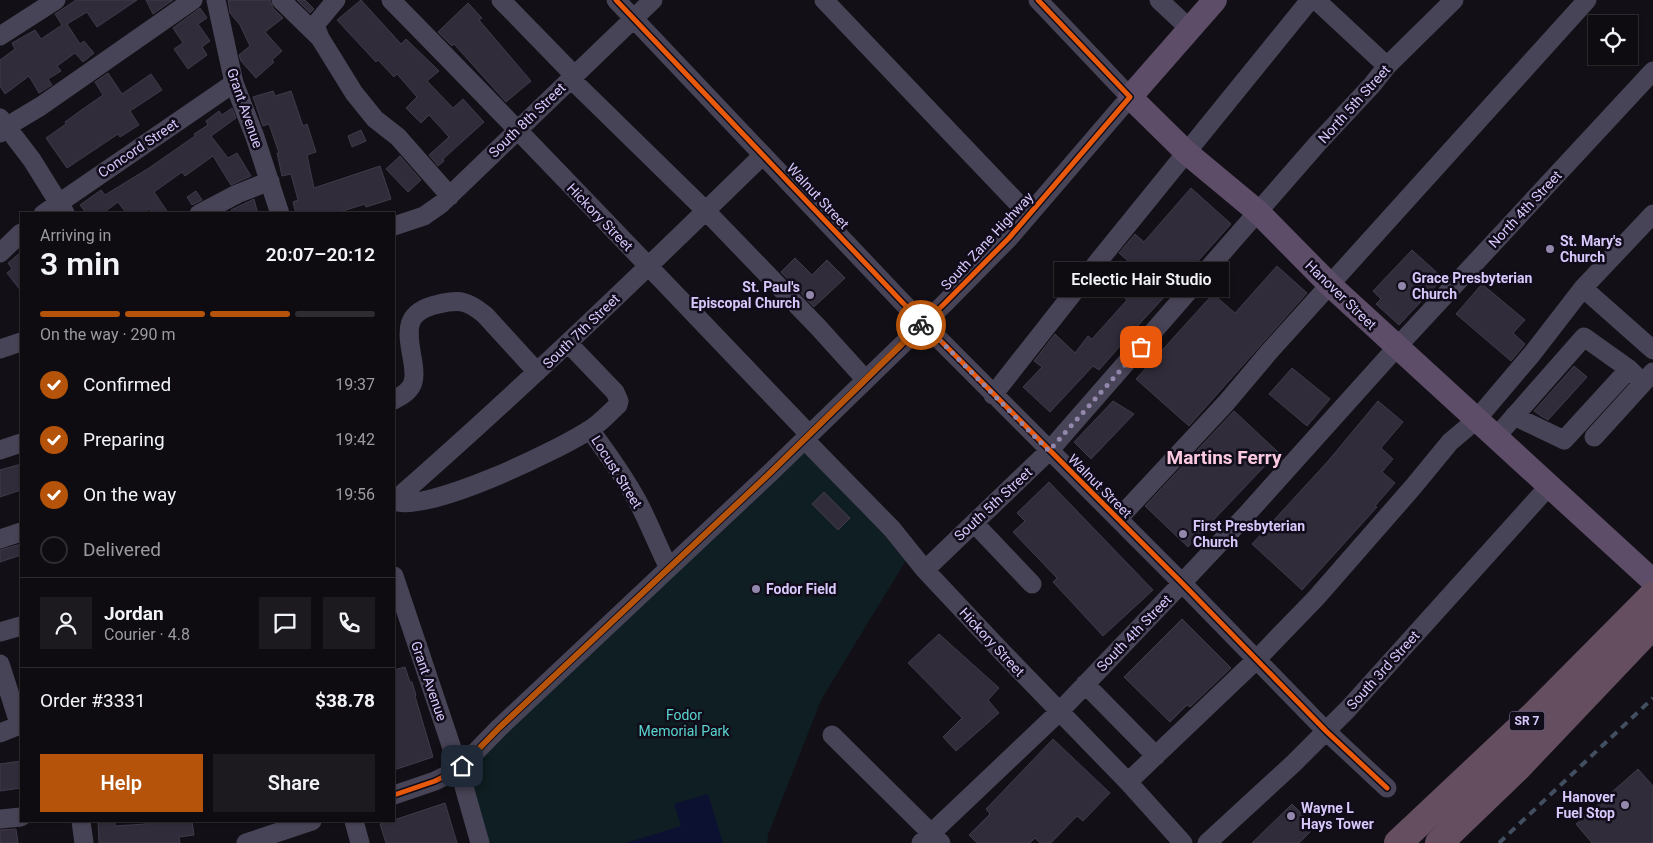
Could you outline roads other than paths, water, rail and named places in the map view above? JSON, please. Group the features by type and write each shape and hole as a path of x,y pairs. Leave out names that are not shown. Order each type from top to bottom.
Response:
{"highway":[{"name":"SR 7","path":"1398,843 1533,716 1653,595"},
{"name":"SR 7","path":"1439,843 1517,768 1653,625"}],"main road":[{"path":"1130,97 1216,0"},
{"name":"Hanover Street","path":"1130,97 1187,153 1258,212 1330,285 1653,581"}],"street":[{"path":"0,36 56,0"},
{"path":"62,208 32,160 2,126 41,106 193,0"},
{"name":"Grant Avenue","path":"216,0 234,83 255,137 279,212"},
{"path":"281,0 320,38"},
{"path":"336,0 315,25 320,38 354,93 375,118 398,136 450,196"},
{"name":"Hickory Street","path":"391,0 518,129 648,267 896,534 925,570 1128,782 1183,843"},
{"path":"501,0 572,76 818,327 865,379"},
{"name":"Walnut Street","path":"616,0 993,395 1182,583 1326,731 1387,788"},
{"name":"South 8th Street","path":"395,226 424,216 450,196 572,76 653,0"},
{"path":"824,0 1029,215"},
{"name":"Hanover Street","path":"1038,0 1130,97"},
{"path":"1160,0 1191,30"},
{"path":"993,395 1310,0"},
{"path":"1316,0 1387,66"},
{"name":"North 5th Street","path":"1258,212 1387,66 1454,0"},
{"path":"1118,519 1226,403 1269,352 1587,0"},
{"name":"North 4th Street","path":"1397,347 1653,71"},
{"name":"Concord Street","path":"49,212 62,208 234,83"},
{"name":"South Zane Highway","path":"395,795 435,781 458,769 806,436 1002,244 1130,97"},
{"name":"South 7th Street","path":"395,500 568,343 763,155"},
{"path":"203,212 237,194 270,181"},
{"name":"South 5th Street","path":"925,570 1049,451 1258,212"},
{"path":"1128,782 1256,660 1316,598 1450,442 1476,420 1532,354 1583,288 1653,214"},
{"path":"0,252 20,234"},
{"path":"1583,288 1653,350"},
{"path":"395,399 412,386 415,377 409,325 413,317 421,310 445,302 469,302 485,315 537,372"},
{"path":"1496,437 1584,337 1628,370 1648,377 1594,437"},
{"path":"0,349 20,342"},
{"name":"Locust Street","path":"568,343 615,392 619,401 618,405 590,430 611,457 640,505 657,546 669,568"},
{"name":"South 4th Street","path":"931,840 1059,712 1182,583 1246,515 1397,347"},
{"path":"1514,416 1564,440 1628,370"},
{"path":"395,501 404,504 420,501 474,486 511,470 590,430"},
{"path":"0,450 20,443"},
{"name":"South 3rd Street","path":"1207,843 1294,763 1348,709 1549,486"},
{"path":"974,523 1032,584"},
{"path":"0,539 20,532"},
{"name":"Grant Avenue","path":"395,583 397,598 458,769 480,843"},
{"path":"0,632 20,626"},
{"path":"0,664 20,722"},
{"path":"1085,684 1156,756"},
{"path":"0,733 20,725"},
{"path":"832,735 931,840"},
{"path":"0,820 20,817"},
{"path":"81,822 84,843"},
{"path":"246,843 280,826 306,822"},
{"path":"354,822 360,843"}],"water":[{"path":"708,794 723,843 626,843 681,826 674,804"}],"railway":[{"path":"1499,843 1653,698"}],"place":[{"name":"St. Mary's Church","path":"1550,249"},
{"name":"Grace Presbyterian Church","path":"1402,286"},
{"name":"St. Paul's Episcopal Church","path":"810,295"},
{"name":"Eclectic Hair Studio","path":"1141,347"},
{"name":"First Presbyterian Church","path":"1183,534"},
{"name":"Fodor Field","path":"756,589"},
{"name":"Hanover Fuel Stop","path":"1625,805"},
{"name":"Wayne L Hays Tower","path":"1291,816"}],"district":[{"name":"Martins Ferry","path":"1224,457"}],"park label":[{"name":"Fodor Memorial Park","path":"684,724"}]}
